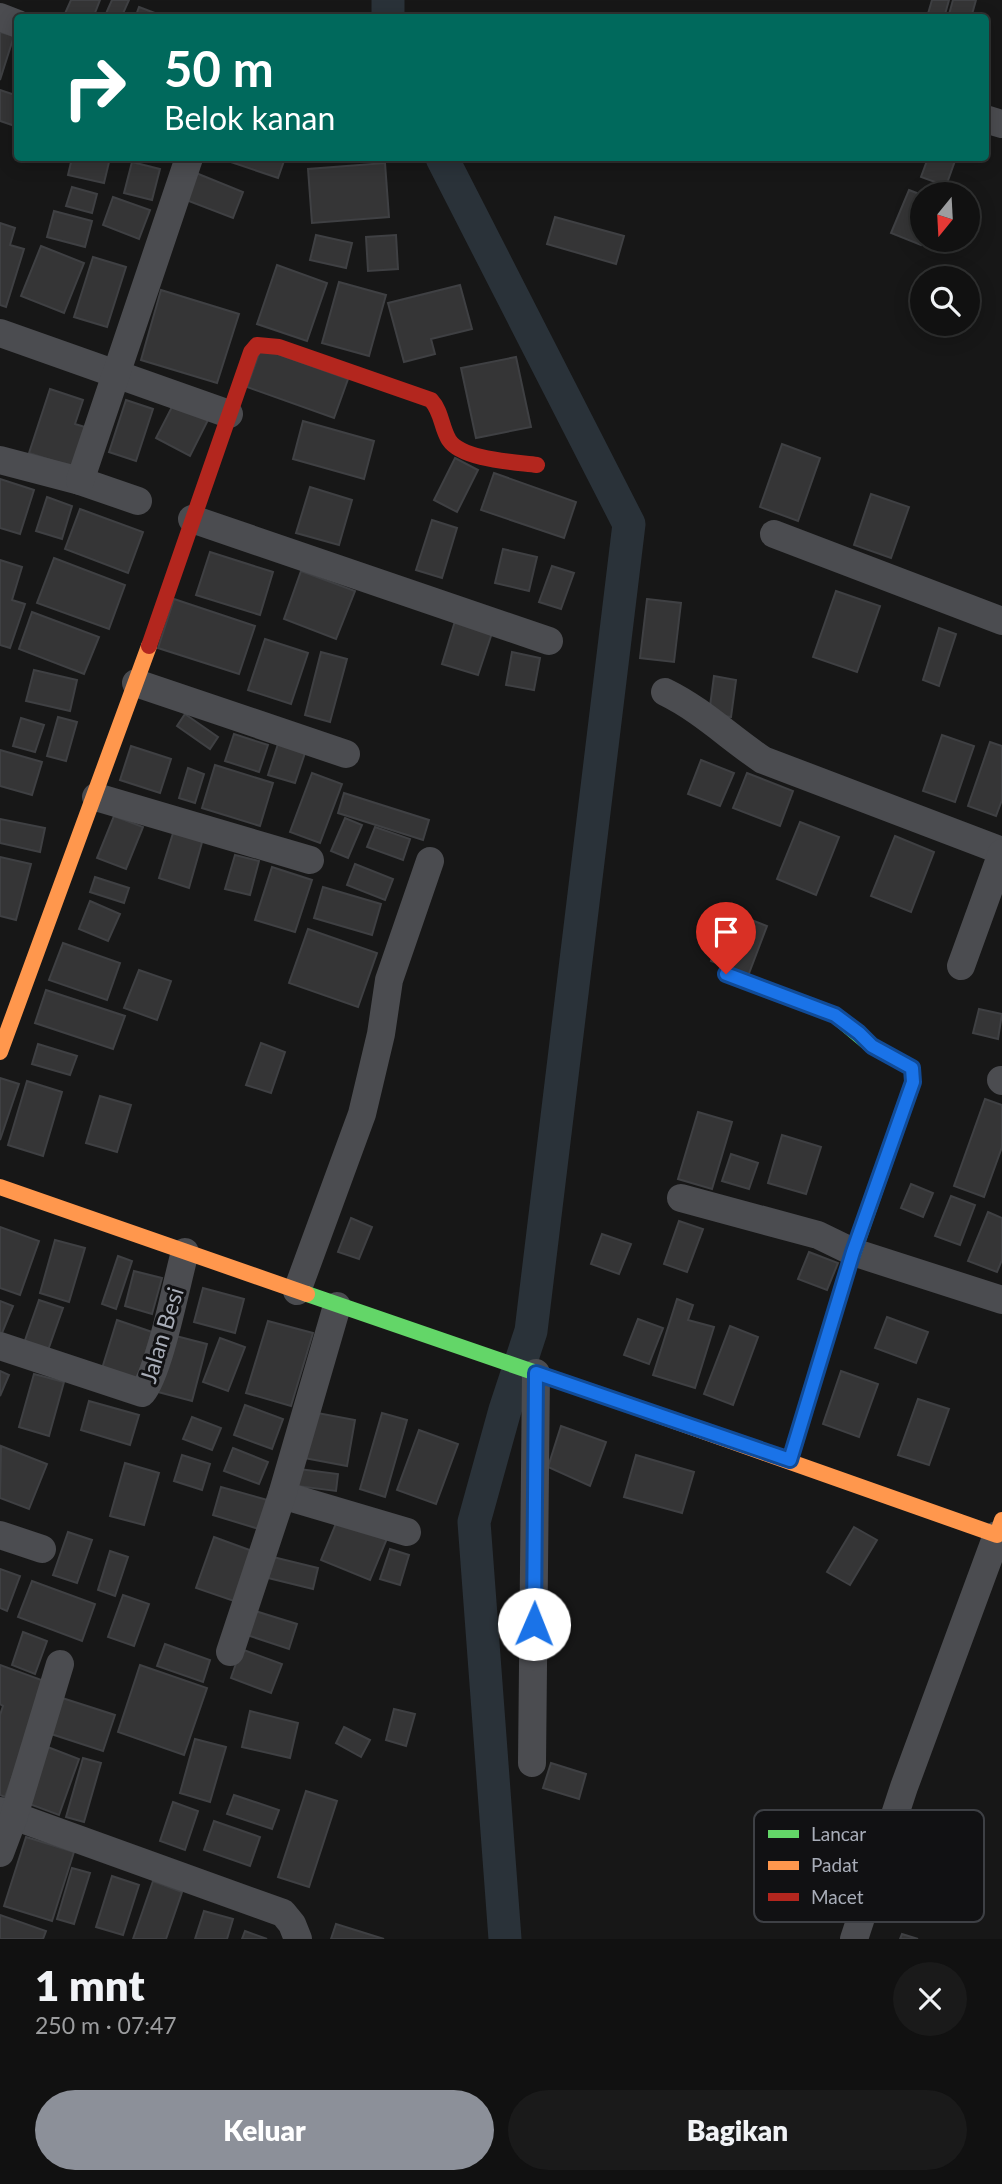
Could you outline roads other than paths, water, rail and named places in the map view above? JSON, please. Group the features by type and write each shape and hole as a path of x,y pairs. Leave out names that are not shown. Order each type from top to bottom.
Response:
{"street":[{"path":"80,481 188,161"},
{"path":"0,333 229,414"},
{"path":"0,1052 96,797 251,352 257,345 265,345 431,400 440,412 449,441 455,448 467,453 537,465"},
{"path":"0,460 80,481 138,501"},
{"path":"192,519 549,641"},
{"path":"774,534 1002,621"},
{"path":"136,684 346,754"},
{"path":"665,692 698,710 719,725 733,740 763,760 1002,852 961,966"},
{"path":"96,797 310,860"},
{"path":"297,1291 362,1114 381,1034 389,980 430,861"},
{"path":"726,974 835,1015 872,1046 912,1068 913,1082 853,1252 790,1460"},
{"path":"0,1187 337,1306 1000,1530 896,1810"},
{"path":"681,1198 818,1235 853,1252 1002,1300"},
{"name":"Jalan Besi","path":"0,1346 142,1394 149,1382 160,1346 185,1252"},
{"path":"230,1652 282,1495 337,1306"},
{"path":"527,1370 532,1763"},
{"path":"282,1495 407,1532"},
{"path":"0,1535 42,1549"},
{"path":"0,1853 7,1813 61,1664"},
{"path":"7,1813 283,1913 292,1924 298,1939"},
{"path":"854,1939 860,1922"}],"waterway":[{"path":"388,0 388,14"},
{"path":"444,161 629,524 531,1331 505,1410 474,1522 505,1939"}]}
